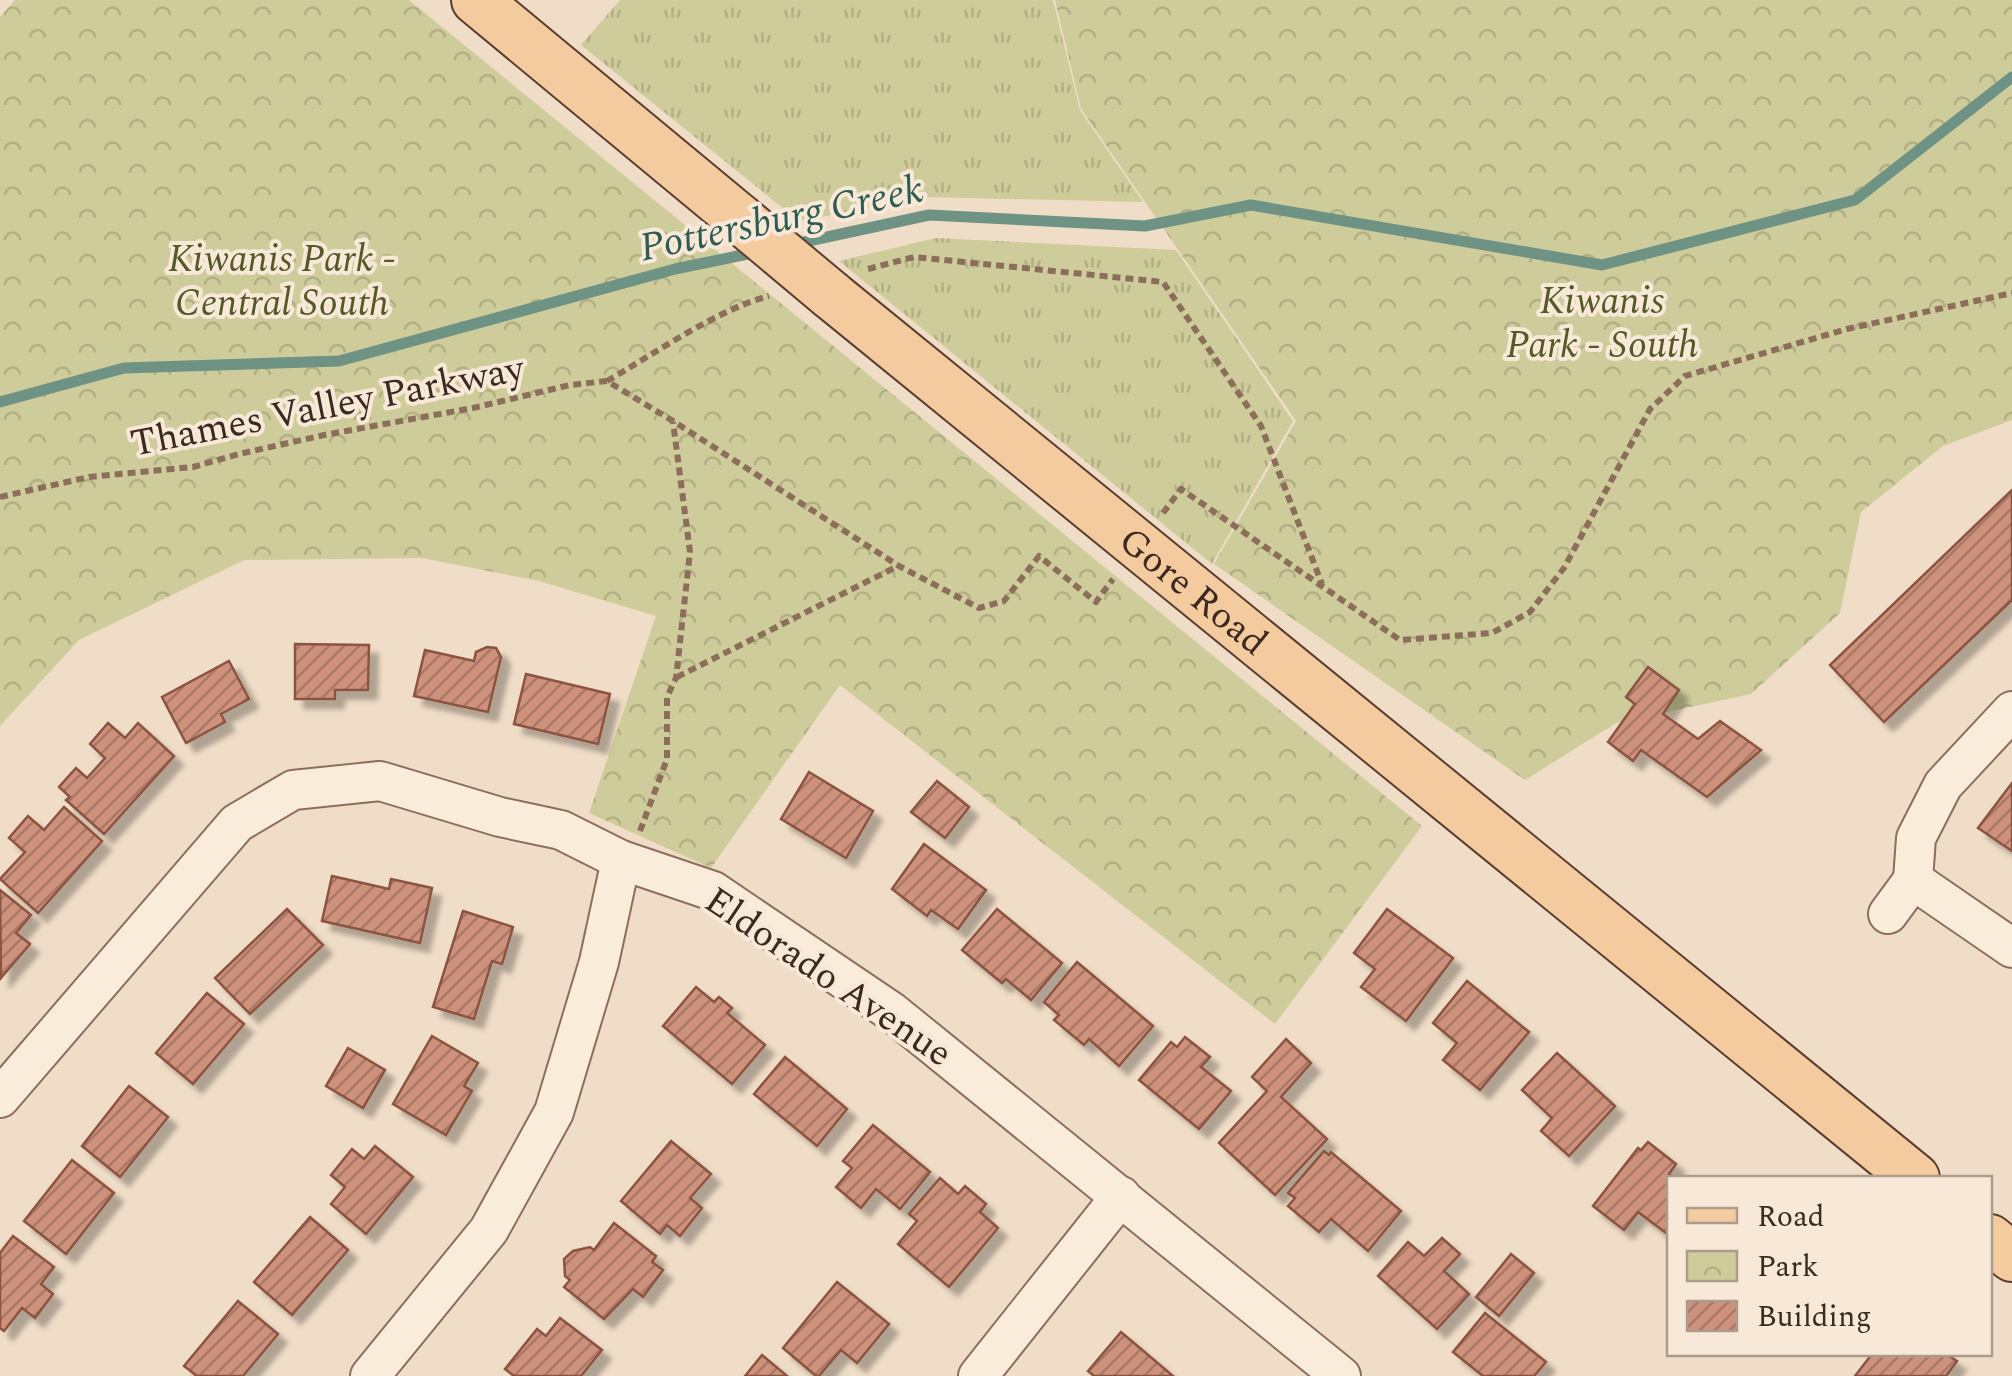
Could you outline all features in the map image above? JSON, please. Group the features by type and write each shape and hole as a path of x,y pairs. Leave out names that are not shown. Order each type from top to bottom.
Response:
{"main road":[{"name":"Gore Road","path":"476,0 738,218 846,283 1913,1176"},
{"path":"1992,1241 2012,1257"}],"street":[{"path":"1888,914 1913,880 1916,838 1943,785 2012,711"},
{"name":"Eldorado Avenue","path":"0,1098 237,822 293,790 380,781 500,817 561,830 622,860 713,890 892,1012 1341,1376"},
{"path":"370,1376 489,1230 554,1112 599,962 622,860"},
{"path":"1913,880 2012,948"},
{"path":"978,1376 1120,1196"}],"path":[{"path":"846,283 914,257 1163,282 1261,426 1323,587"},
{"path":"1181,489 1400,640 1492,633 1530,612 1564,568 1650,409 1685,376 1847,329 2012,294"},
{"name":"Thames Valley Parkway","path":"0,497 89,477 193,466 324,435 474,408 570,385 607,381 752,300 770,296"},
{"path":"607,381 899,566 979,608 1004,601 1039,556 1096,602"},
{"path":"622,860 638,839 667,759 667,697 676,678 690,552 673,421"},
{"path":"676,678 899,566"}],"green space":[{"name":"Kiwanis Park - Central South","path":"15,0 409,0 1422,826 1275,1024 840,685 711,868 589,813 656,616 539,581 422,558 244,560 79,640 0,726 0,17"},
{"path":"620,0 1053,0 1080,110 1143,202 925,197 799,221 581,45"},
{"name":"Kiwanis Park - South","path":"1055,0 2012,0 2012,420 1943,446 1861,512 1840,613 1751,694 1616,723 1525,780 1214,564 1296,421 1081,109"},
{"path":"936,238 1176,250 1293,421 1212,564 839,261"}],"building":[{"path":"2012,490 2012,600 1884,722 1830,665"},
{"path":"295,644 369,645 368,690 335,690 335,699 295,699"},
{"path":"496,648 501,657 488,712 414,696 425,650 474,661 476,652"},
{"path":"229,661 249,699 221,714 225,722 186,743 162,697"},
{"path":"1648,667 1679,690 1663,714 1698,739 1720,721 1761,750 1707,797 1641,750 1633,761 1608,742 1635,704 1626,697"},
{"path":"526,674 610,694 598,744 514,724"},
{"path":"108,723 125,738 138,723 174,756 104,834 66,800 70,797 59,787 76,768 87,778 105,758 90,744"},
{"path":"809,772 873,811 846,858 781,819"},
{"path":"937,781 969,807 945,838 911,812"},
{"path":"2012,783 2012,851 1978,828"},
{"path":"64,807 102,841 38,913 0,879 25,852 9,838 28,816 44,830"},
{"path":"924,844 986,890 958,929 931,910 927,916 892,889"},
{"path":"332,876 389,889 391,879 432,888 420,943 322,921"},
{"path":"0,890 31,915 16,933 30,944 1,978"},
{"path":"287,909 323,945 250,1014 215,978"},
{"path":"997,909 1062,963 1031,1000 1006,979 1002,983 962,950"},
{"path":"1387,909 1453,958 1406,1021 1361,987 1375,969 1354,953"},
{"path":"463,911 513,927 502,964 492,961 474,1019 433,1007"},
{"path":"1077,962 1153,1026 1119,1066 1089,1039 1084,1045 1054,1020 1059,1015 1044,1002"},
{"path":"1467,981 1529,1032 1480,1090 1443,1060 1457,1043 1433,1023"},
{"path":"696,987 714,1002 719,997 732,1008 727,1013 765,1045 732,1084 663,1026"},
{"path":"207,993 244,1024 193,1084 156,1053"},
{"path":"432,1036 478,1063 464,1086 472,1091 446,1135 393,1104"},
{"path":"1185,1037 1210,1057 1201,1067 1231,1091 1199,1129 1139,1080 1171,1042 1177,1047"},
{"path":"1286,1039 1311,1063 1281,1097 1327,1139 1275,1195 1219,1143 1267,1091 1252,1077"},
{"path":"348,1048 385,1070 363,1108 326,1086"},
{"path":"1557,1053 1615,1106 1569,1156 1541,1131 1552,1118 1522,1090"},
{"path":"785,1057 847,1109 817,1146 754,1094"},
{"path":"129,1086 168,1117 120,1177 82,1146"},
{"path":"873,1125 930,1172 900,1209 876,1189 861,1208 836,1187 852,1168 843,1161"},
{"path":"671,1141 711,1174 690,1198 702,1208 680,1236 667,1225 660,1234 621,1201"},
{"path":"1648,1142 1676,1164 1669,1174 1672,1176 1667,1176 1667,1234 1638,1212 1624,1230 1593,1206 1638,1148 1641,1150"},
{"path":"375,1146 413,1177 366,1234 331,1204 345,1187 331,1175 352,1149 364,1159"},
{"path":"1324,1151 1329,1155 1331,1152 1401,1211 1368,1251 1331,1219 1319,1232 1288,1206 1295,1198 1288,1193"},
{"path":"72,1160 114,1193 66,1254 24,1221"},
{"path":"940,1178 958,1194 965,1186 986,1204 980,1212 998,1228 949,1287 898,1244 917,1221 909,1214"},
{"path":"310,1217 348,1250 292,1315 254,1282"},
{"path":"614,1223 656,1256 652,1262 663,1270 643,1297 633,1289 604,1319 564,1287 570,1280 565,1276 564,1259 573,1251 590,1247 594,1250"},
{"path":"13,1236 54,1267 41,1284 53,1294 35,1318 22,1308 4,1331 0,1328 0,1253"},
{"path":"1442,1238 1460,1254 1444,1271 1469,1294 1437,1329 1378,1276 1408,1242 1424,1256"},
{"path":"1511,1254 1534,1273 1499,1316 1476,1297"},
{"path":"837,1282 889,1324 857,1363 841,1350 816,1376 783,1348"},
{"path":"238,1301 278,1334 243,1376 197,1376 184,1366"},
{"path":"1485,1313 1546,1362 1534,1376 1483,1376 1453,1352"},
{"path":"560,1318 602,1350 581,1376 514,1376 505,1369 537,1329 546,1336"},
{"path":"1121,1332 1173,1376 1094,1376 1088,1371"},
{"path":"762,1355 787,1376 745,1376"},
{"path":"1870,1356 1949,1356 1957,1361 1946,1376 1855,1376"}],"waterway":[{"name":"Pottersburg Creek","path":"790,245 929,215 1145,226 1251,205 1602,265 1855,200 2012,77"},
{"name":"Pottersburg Creek","path":"0,402 124,368 339,361 675,269 757,252"}]}
